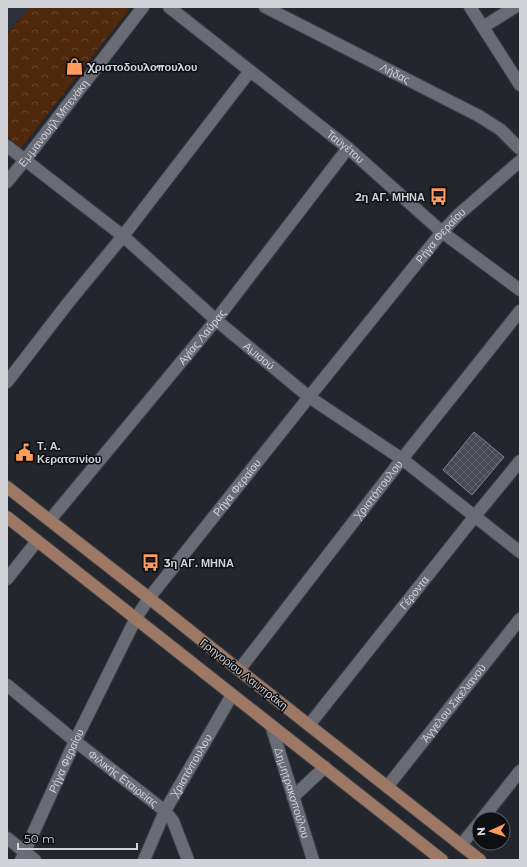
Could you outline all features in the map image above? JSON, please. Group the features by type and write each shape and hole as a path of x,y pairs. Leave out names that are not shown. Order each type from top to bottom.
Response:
{"main road":[{"name":"Γρηγορίου Λαμπράκη","path":"7,487 480,860"},
{"name":"Γρηγορίου Λαμπράκη","path":"7,517 442,860"}],"street":[{"name":"Εμμανουήλ Μπενάκη","path":"7,182 143,7"},
{"name":"Ταϋγέτου","path":"169,7 348,148 442,232 520,290"},
{"name":"Λήδας","path":"265,7 479,116 501,130 520,149"},
{"path":"470,7 520,85"},
{"path":"483,27 515,7"},
{"path":"7,382 68,303 123,236 250,71"},
{"name":"Αμισού","path":"7,146 123,236 216,320 309,397 402,459 520,552"},
{"name":"Αγίας Λαύρας","path":"50,520 216,320 348,148"},
{"name":"Ρήγα Φεραίου","path":"23,856 75,741 136,618 149,598 442,232 458,215 520,161"},
{"name":"Χριστόπουλου","path":"239,670 402,459 520,311"},
{"name":"Γέροντα","path":"309,725 520,461"},
{"path":"7,579 37,541"},
{"name":"Άγγελου Σικελιανού","path":"387,786 520,619"},
{"name":"Φιλικής Εταιρείας","path":"7,685 75,741 165,811 173,821 188,860"},
{"name":"Χριστόπουλου","path":"144,860 165,811 232,695"},
{"name":"Δημητρακοπούλου","path":"271,725 313,860"},
{"path":"293,797 325,767"},
{"path":"488,811 520,771"},
{"path":"461,845 471,833"},
{"path":"7,838 23,856 35,860"}],"shaded area":[{"path":"7,7 30,7 7,33"}],"green space":[{"path":"30,7 131,7 21,148 7,136 7,34"}],"building":[{"path":"474,432 504,457 472,495 443,470"}],"place":[{"name":"Χριστοδουλοπουλου","path":"75,67"},
{"name":"2η ΑΓ. ΜΗΝΑ","path":"438,197"},
{"name":"Τ. Α. Κερατσινίου","path":"24,452"},
{"name":"3η ΑΓ. ΜΗΝΑ","path":"151,563"}]}
